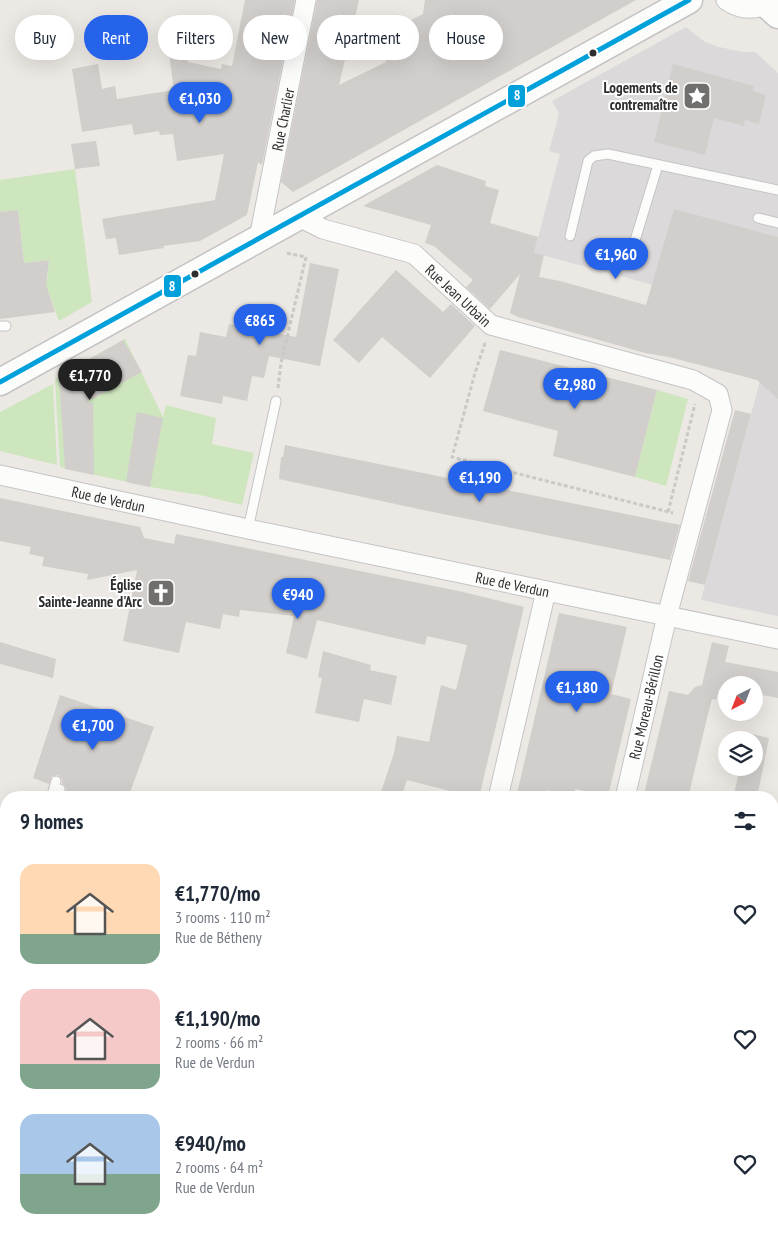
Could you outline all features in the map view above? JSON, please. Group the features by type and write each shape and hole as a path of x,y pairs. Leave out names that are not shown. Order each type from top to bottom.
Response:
{"main road":[{"path":"0,382 689,0"}],"street":[{"name":"Rue Charlier","path":"260,238 306,0"},
{"path":"726,0 744,8 773,6"},
{"name":"Rue Jean Urbain","path":"297,216 323,229 414,254 491,325 693,380 718,394 722,410 667,616"},
{"name":"Rue de Verdun","path":"0,475 248,529 778,639"},
{"path":"500,791 546,591"},
{"name":"Rue Moreau-Bérillon","path":"627,791 667,616"}],"lane":[{"path":"570,236 588,160 594,156 608,154 778,190"},
{"path":"629,260 658,165"},
{"path":"758,218 778,223"},
{"path":"248,529 276,401"}],"path":[{"path":"260,238 277,251 306,257 281,363 276,401"},
{"path":"491,325 475,373 452,457 693,518"},
{"path":"668,512 700,384"}],"shaded area":[{"path":"686,27 705,42 743,52 755,52 778,73 778,616 701,600 777,318 534,253 560,154 549,151 559,114 552,101"}],"green space":[{"path":"75,169 92,302 59,321 48,291 44,292 44,282 47,281 49,260 24,263 18,210 0,212 0,180"},
{"path":"125,339 163,417 166,405 216,418 212,444 254,453 242,505 60,467 55,380"},
{"path":"53,384 57,465 0,451 0,412"},
{"path":"657,390 688,399 666,486 635,477"}],"building":[{"path":"245,0 295,0 292,15 243,15 243,60 283,60 262,165 258,162 247,215 200,241 119,255 116,238 106,239 102,219 215,200 224,154 177,161 173,134 160,135 159,131 134,135 132,124 82,132 72,69 98,64 102,89 115,86 117,99 174,90 170,60 188,60 188,62 221,69 222,64 232,66"},
{"path":"317,0 359,0 355,15 317,15 317,60 345,60 339,85 386,62 386,60 419,60 419,16 423,14 425,0 636,0 293,192 281,182 305,60 307,60 307,51"},
{"path":"673,64 754,86 753,91 766,95 759,124 745,120 744,126 714,118 705,155 654,142"},
{"path":"96,141 100,166 75,169 71,144"},
{"path":"437,165 486,181 485,186 499,190 490,223 538,237 534,253 544,255 539,277 646,305 674,209 778,237 778,399 757,380 669,357 645,353 518,317 510,313 520,274 490,309 466,287 473,280 434,246 425,243 431,225 363,206"},
{"path":"18,210 24,263 49,260 46,285 55,312 0,319 0,212"},
{"path":"310,263 339,269 320,366 269,356 264,378 252,376 247,401 223,396 222,404 180,396 188,355 196,356 200,332 226,337 229,324 296,337"},
{"path":"396,270 443,312 451,304 475,326 430,378 382,337 359,363 333,340"},
{"path":"123,340 142,372 87,402 93,403 94,475 65,469 59,376"},
{"path":"500,350 657,390 635,477 553,456 558,431 483,411"},
{"path":"735,410 751,414 705,585 688,581"},
{"path":"137,412 163,418 150,487 126,482"},
{"path":"285,445 680,525 670,560 428,511 279,479 281,457 283,457"},
{"path":"0,498 140,527 144,538 174,544 176,534 463,592 524,607 481,791 450,791 407,780 403,791 381,791 394,753 397,736 429,742 441,685 456,690 467,645 427,636 425,645 317,620 307,659 286,653 294,616 240,610 239,617 223,614 220,629 186,622 179,653 123,641 137,570 87,580 88,574 42,566 44,557 29,554 31,547 0,541"},
{"path":"559,613 627,627 611,694 631,699 609,791 575,789 574,791 518,791"},
{"path":"0,642 56,659 53,678 0,664"},
{"path":"712,642 729,646 725,662 778,672 778,698 763,695 763,676 718,676 718,693 716,700 712,699 690,791 645,791 669,691 688,695 695,687 702,685"},
{"path":"323,651 371,665 370,670 397,676 391,705 364,699 359,722 315,713 322,678 318,677"},
{"path":"60,695 154,727 131,791 66,791 62,779 58,775 52,776 49,784 33,778"},
{"path":"763,737 769,738 763,768"},
{"path":"738,776 761,776 758,791 735,791"}],"transit line":[{"name":"8","path":"0,382 689,0"}],"place":[{"name":"Logements de contremaître","path":"697,96"},
{"name":"Église Sainte-Jeanne d'Arc","path":"161,593"}]}
